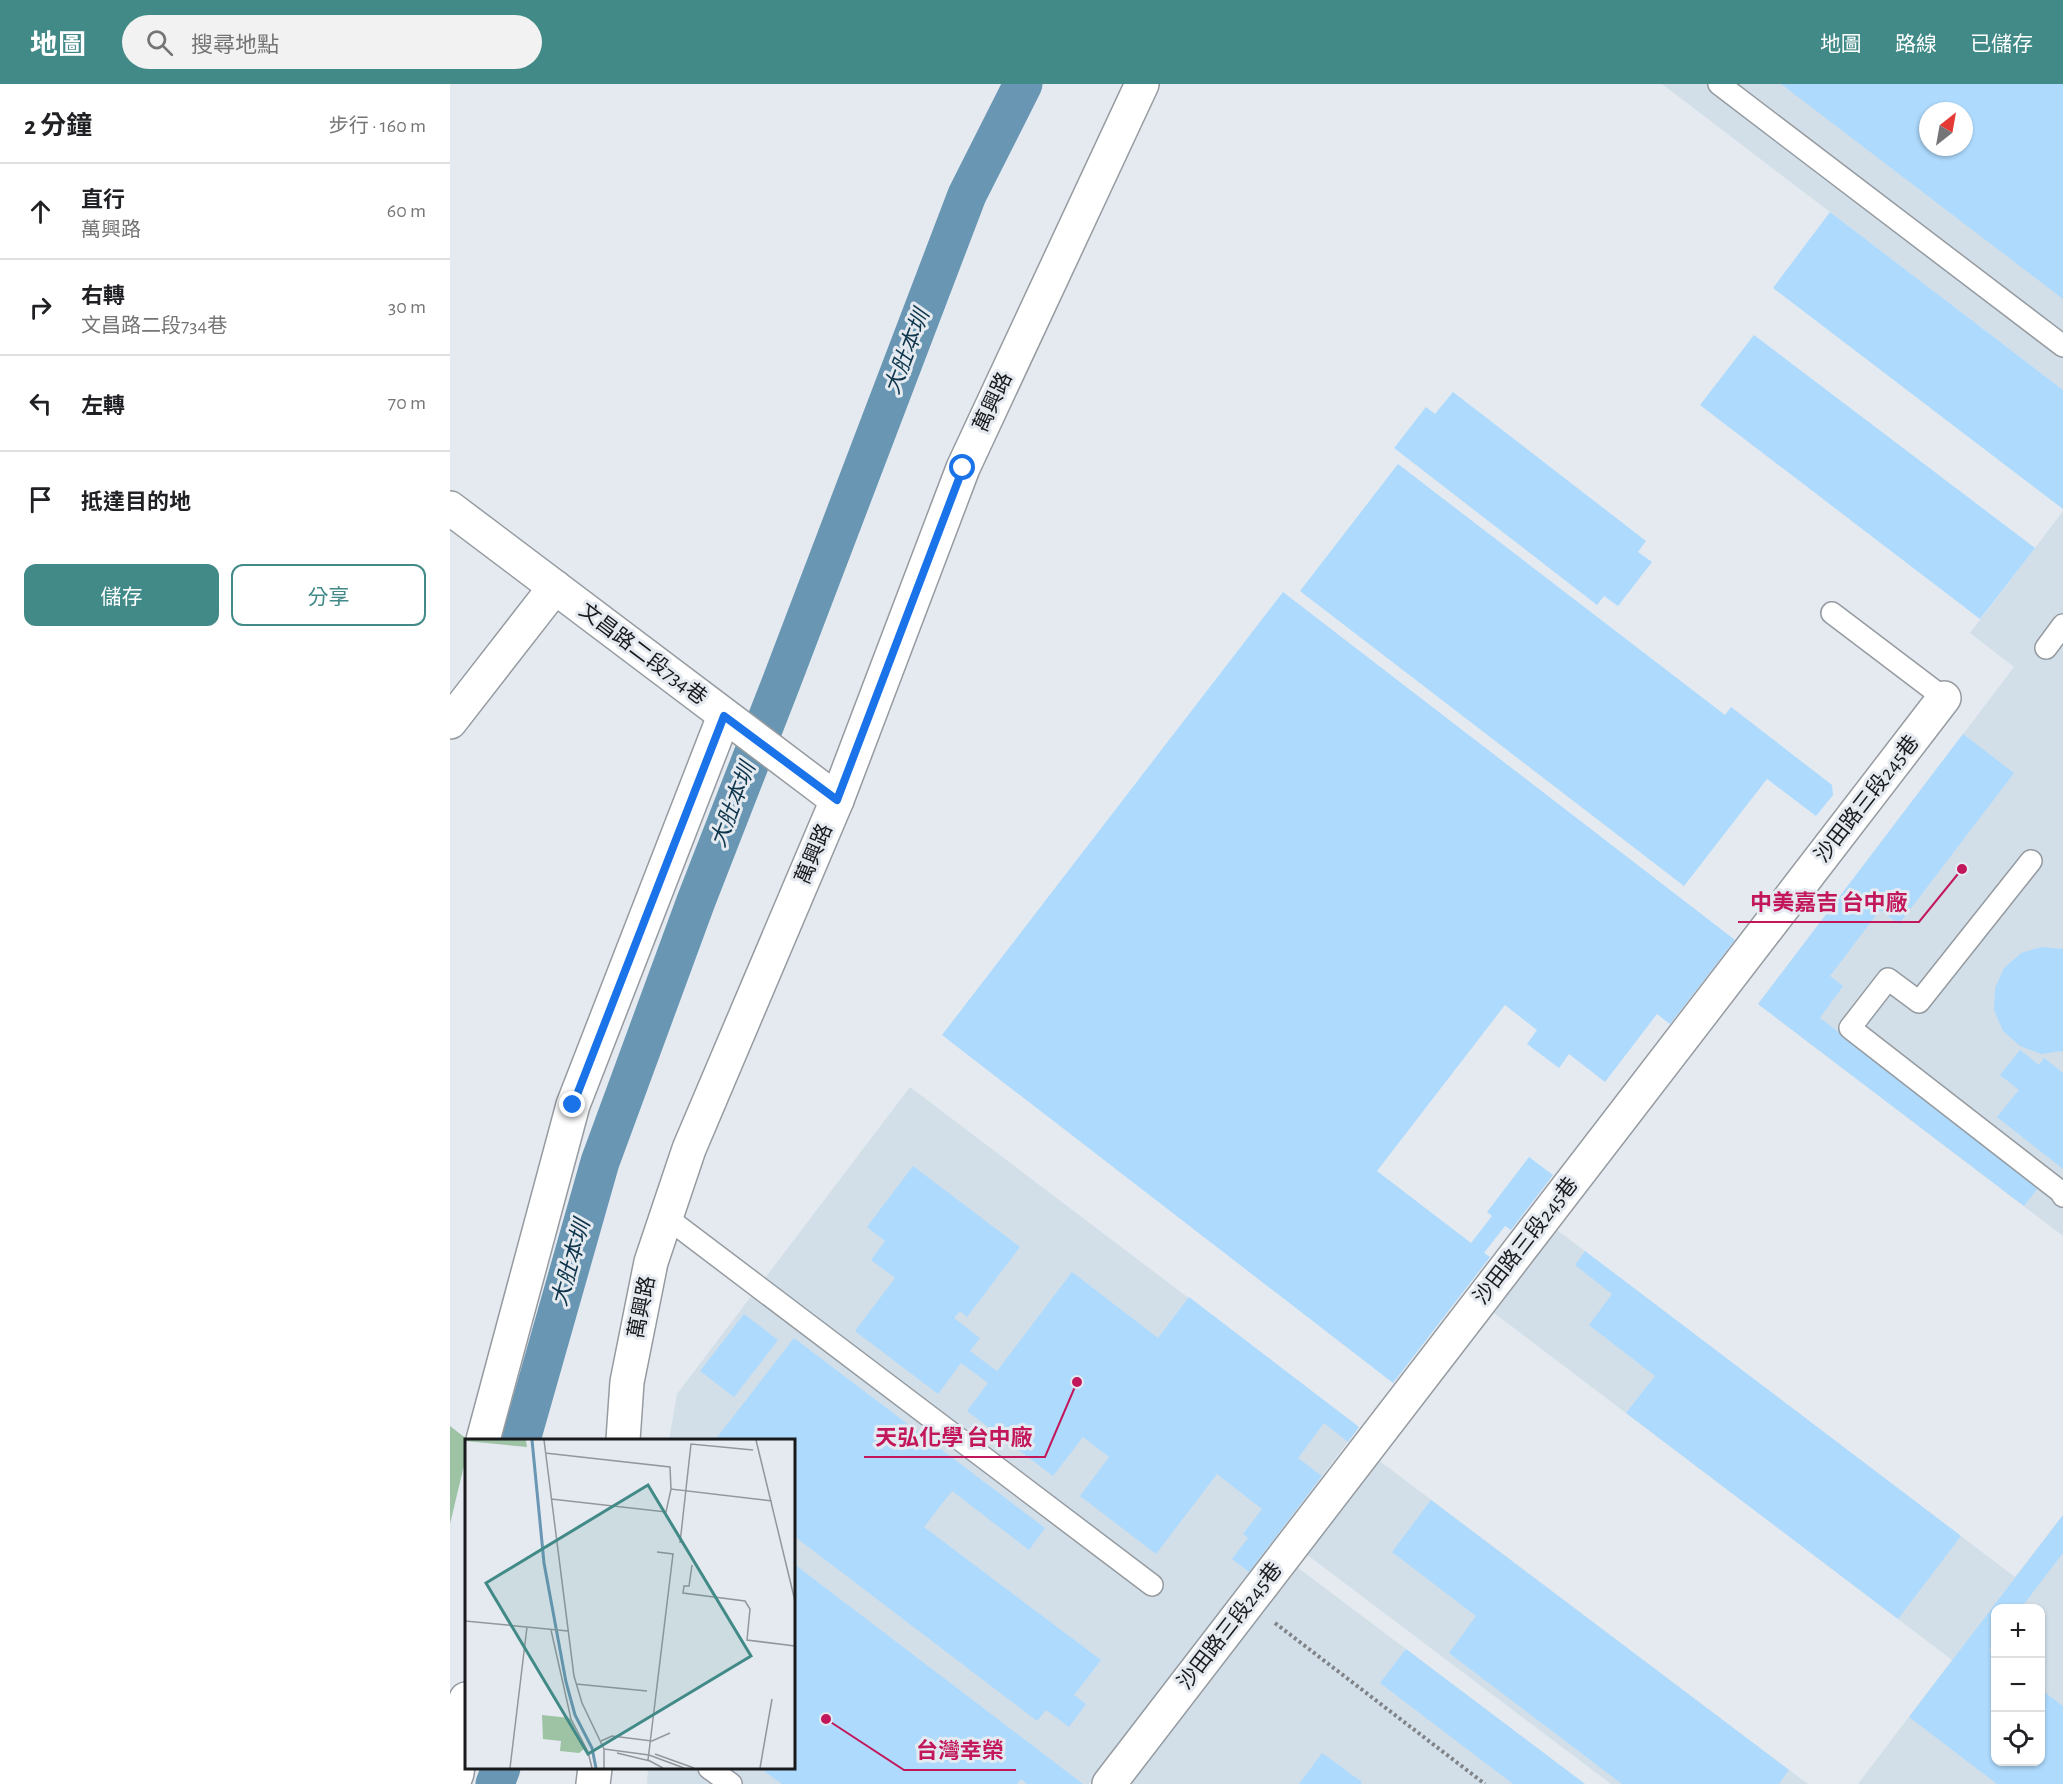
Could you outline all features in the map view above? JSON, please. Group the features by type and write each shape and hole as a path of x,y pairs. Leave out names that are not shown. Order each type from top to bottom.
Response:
{"street":[{"name":"萬興路","path":"623,1439 627,1382 651,1262 689,1149 837,800 963,468 1142,84"},
{"name":"文昌路二段734巷","path":"450,507 837,800"},
{"path":"450,722 555,587"},
{"name":"沙田路三段245巷","path":"1109,1784 1944,698"},
{"path":"483,1439 573,1105 724,716"},
{"path":"453,1784 457,1773 465,1707"},
{"path":"593,1784 595,1769"}],"lane":[{"path":"1719,84 2063,346"},
{"path":"1832,613 1944,698"},
{"path":"2046,648 2063,625"},
{"path":"2031,861 1919,1002 1888,979 1850,1028 2061,1192 2063,1196"},
{"path":"666,1217 1152,1585"},
{"path":"712,1769 731,1784"}],"path":[{"path":"1249,1602 1485,1784"}],"shaded area":[{"path":"1662,84 2063,84 2063,390"},
{"path":"2063,511 2063,1236 1758,1004 2014,667 1970,633"},
{"path":"910,1087 1359,1427 1089,1784 647,1784 648,1769 795,1769 795,1439 669,1439 677,1394"},
{"path":"1557,1230 2015,1577 2063,1515 2063,1784 1858,1784 1952,1660 1494,1313"},
{"path":"1377,1459 1808,1784 1611,1784 1306,1554"},
{"path":"1297,1567 1585,1784 1131,1784"}],"green space":[{"path":"450,1426 467,1439 465,1461 450,1524"}],"building":[{"path":"1781,84 2063,84 2063,299"},
{"path":"1830,212 2063,390 2063,509 1773,288"},
{"path":"1754,335 2035,548 1980,619 1700,405"},
{"path":"1453,392 1646,541 1638,552 1652,562 1618,606 1604,596 1597,605 1394,448 1426,407 1435,414"},
{"path":"1398,464 1725,715 1731,707 1832,785 1833,795 1816,816 1767,779 1684,886 1300,591"},
{"path":"1283,592 1735,940 1670,1024 1657,1014 1605,1082 1569,1054 1559,1068 1527,1044 1537,1030 1505,1005 1377,1171 1471,1243 1492,1216 1487,1212 1529,1157 1553,1175 1511,1230 1505,1226 1484,1253 1490,1257 1393,1383 942,1035"},
{"path":"1963,734 2014,773 1899,924 1880,910 1830,976 1843,986 1820,1018 2040,1185 2024,1206 1758,1004"},
{"path":"2042,947 2063,949 2063,1051 2041,1054 2020,1046 2003,1031 1994,1010 1995,988 2004,968 2021,953"},
{"path":"2020,1050 2039,1065 2044,1058 2063,1073 2063,1169 1997,1117 2019,1090 2000,1075"},
{"path":"913,1166 1020,1247 967,1317 960,1311 954,1318 980,1338 970,1351 997,1371 1072,1272 1158,1338 1189,1297 1359,1427 1348,1442 1324,1423 1298,1458 1322,1476 1249,1572 1232,1559 1248,1538 1243,1534 1262,1509 1217,1474 1156,1554 1080,1496 1109,1457 1083,1437 1053,1476 967,1411 988,1383 961,1363 938,1394 855,1331 895,1278 871,1260 885,1241 867,1227"},
{"path":"1585,1251 1961,1536 1898,1619 1626,1413 1655,1376 1589,1325 1612,1294 1575,1265"},
{"path":"744,1314 778,1340 734,1397 700,1371"},
{"path":"794,1338 1045,1528 1029,1550 952,1491 924,1527 1101,1660 1074,1695 1086,1704 1069,1727 1046,1710 1037,1721 795,1537 795,1439 716,1439"},
{"path":"1431,1500 1789,1770 1779,1784 1622,1784 1449,1653 1476,1616 1392,1552"},
{"path":"2063,1515 2063,1553 2024,1604 1995,1604"},
{"path":"795,1565 1083,1784 1027,1784 1021,1779 1017,1784 782,1784 761,1769 795,1769"},
{"path":"1991,1609 1991,1647 1989,1650 1991,1651 1991,1766 2045,1766 2045,1693 2063,1706 2063,1784 1997,1784 1909,1717"},
{"path":"1406,1649 1585,1784 1513,1784 1380,1683"},
{"path":"1322,1753 1362,1782 1361,1784 1299,1784"}],"waterway":[{"name":"大肚本圳","path":"521,1439 600,1162 696,901 967,195 1023,84"},
{"name":"大肚本圳","path":"495,1784 501,1769"}],"place":[{"name":"中美嘉吉 台中廠","path":"1962,869"},
{"name":"天弘化學 台中廠","path":"1077,1382"},
{"name":"台灣幸榮","path":"826,1719"}],"route":[{"path":"573,1105 724,716 837,800 963,468"}]}
